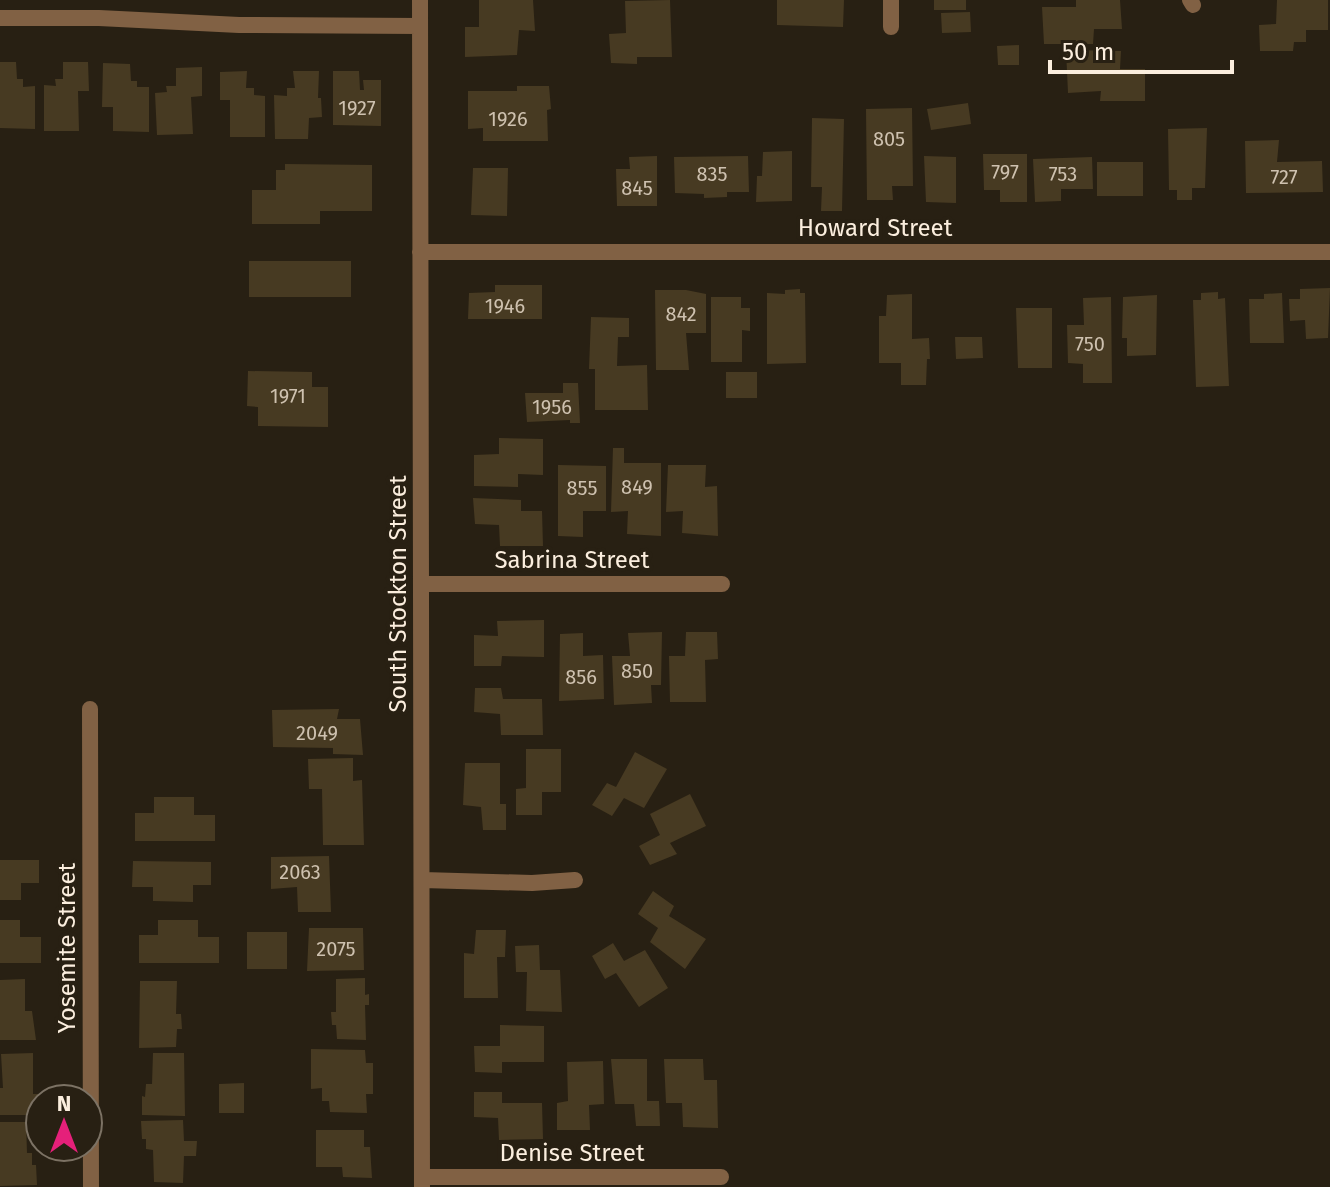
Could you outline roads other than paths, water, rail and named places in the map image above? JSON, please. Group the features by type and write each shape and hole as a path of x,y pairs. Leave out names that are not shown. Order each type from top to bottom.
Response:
{"street":[{"name":"South Stockton Street","path":"420,0 422,1182"},
{"path":"891,0 891,27"},
{"path":"0,18 112,18 239,25 420,26"},
{"name":"Howard Street","path":"420,252 1330,252"},
{"name":"Sabrina Street","path":"422,584 722,584"},
{"name":"Yosemite Street","path":"90,709 91,1187"},
{"path":"423,880 532,883 575,880"},
{"name":"Denise Street","path":"422,1182 721,1177"}]}
